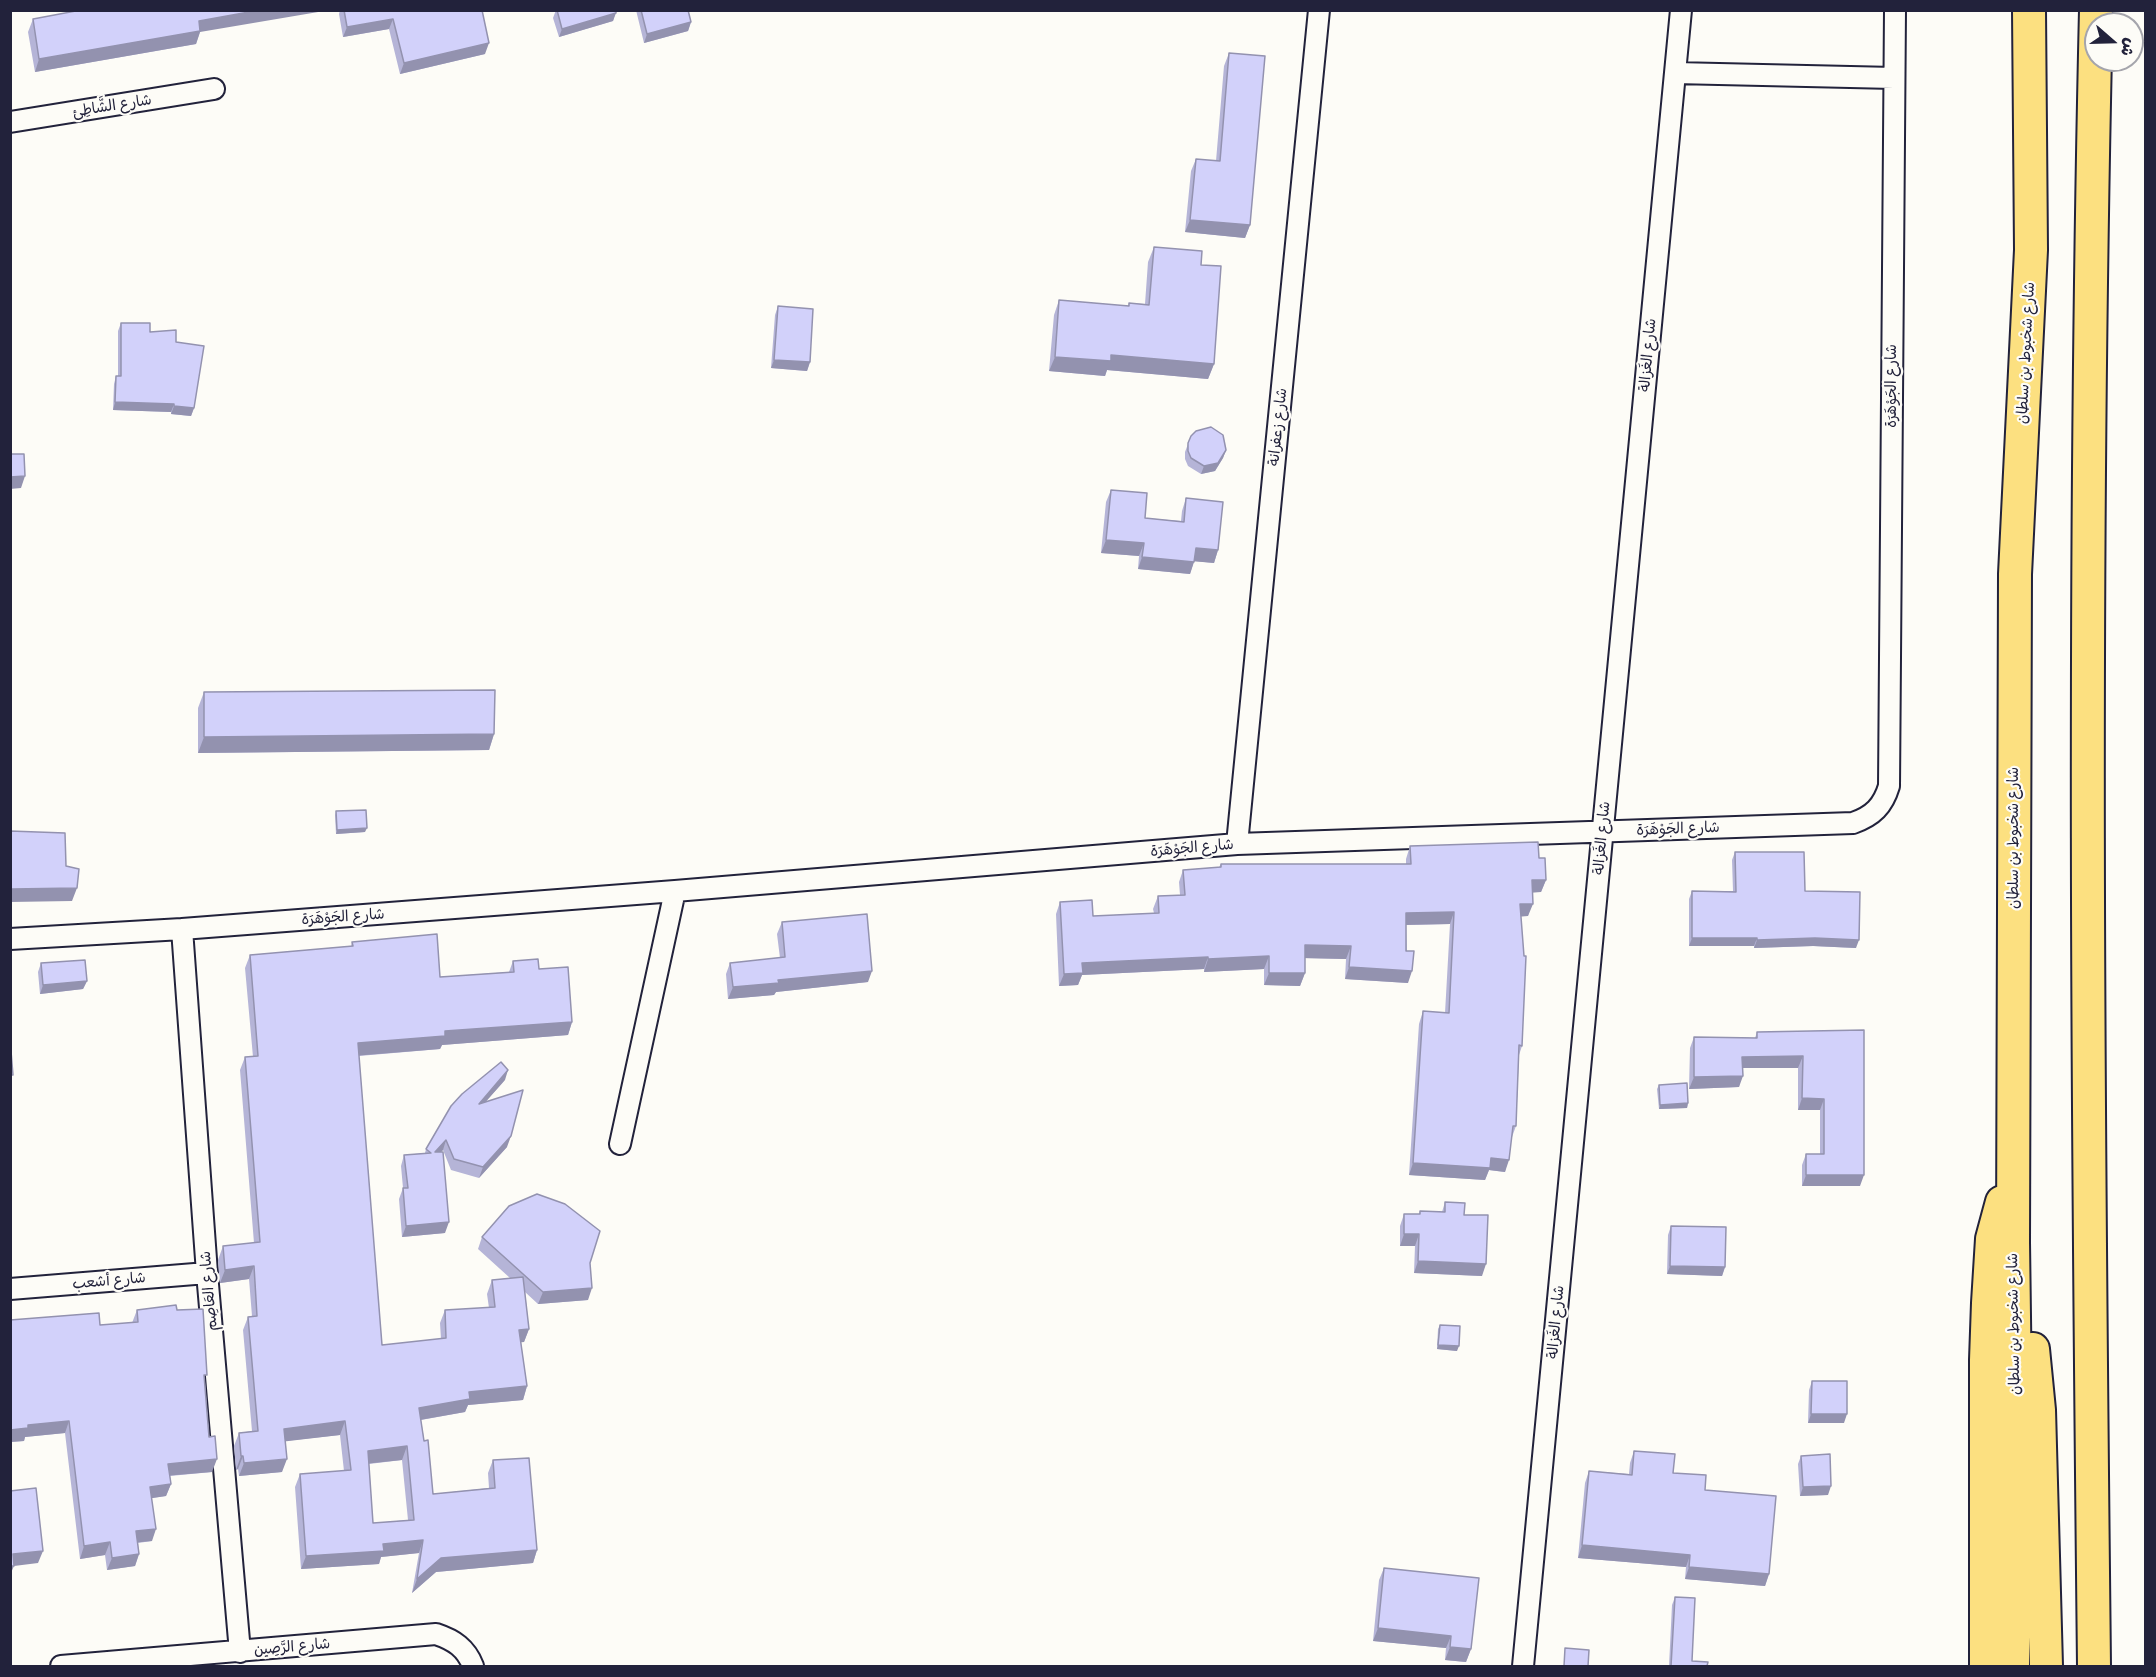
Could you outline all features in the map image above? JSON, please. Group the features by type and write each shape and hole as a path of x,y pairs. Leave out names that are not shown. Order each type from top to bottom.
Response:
{"main road":[{"name":"شارع شخبوط بن سلطان","path":"2013,1666 2016,1391 2013,1242 2015,574 2031,250 2029,10"},
{"path":"2094,1666 2088,1122 2087,560 2096,10"},
{"path":"1986,1666 1986,1360 1990,1251 1998,1214 2013,1183"},
{"path":"2013,1242 2029,1309 2039,1410 2046,1666"}],"street":[{"name":"شارع زعفرانة","path":"1237,844 1318,10"},
{"name":"شارع الغَزالة","path":"1523,1666 1681,10"},
{"name":"شارع الجَوْهَرَة","path":"10,939 182,929 675,891 1237,844 1853,823 1866,819 1885,799 1889,786 1895,10"},
{"path":"1675,73 1894,78"},
{"name":"شارع الشَّاطِئ","path":"10,122 214,89"},
{"path":"620,1144 675,891"},
{"name":"شارع العَاصِم","path":"182,929 207,1273 240,1652"},
{"name":"شارع أشعب","path":"10,1289 207,1273"},
{"name":"شارع الرَّصِين","path":"61,1666 436,1634 451,1639 464,1650 472,1666"}],"building":[{"path":"81,10 260,10 199,21 200,31 39,59 33,19"},
{"path":"344,10 482,10 489,43 404,63 393,19 347,27"},
{"path":"557,10 616,10 616,13 562,29"},
{"path":"641,10 688,10 691,22 647,34"},
{"path":"1229,53 1265,56 1250,225 1190,220 1196,159 1220,161"},
{"path":"1154,247 1202,251 1201,265 1221,266 1214,364 1111,355 1111,361 1055,357 1059,300 1129,306 1129,303 1149,305"},
{"path":"778,306 813,309 810,362 774,360"},
{"path":"121,323 150,323 150,332 176,330 176,342 204,346 194,408 174,406 174,404 115,402 116,376 121,376"},
{"path":"1211,427 1223,435 1226,450 1218,463 1204,466 1191,458 1188,443 1196,431"},
{"path":"10,454 24,454 25,476 10,477"},
{"path":"1111,490 1147,493 1145,518 1184,522 1186,498 1223,502 1218,550 1196,548 1194,562 1142,557 1144,543 1106,540"},
{"path":"495,690 494,734 204,737 204,692"},
{"path":"366,810 367,828 337,830 336,811"},
{"path":"10,831 65,833 66,866 79,869 77,888 11,889"},
{"path":"1538,842 1539,858 1545,858 1546,880 1532,880 1533,904 1520,904 1524,956 1526,956 1516,1126 1513,1126 1509,1160 1491,1158 1490,1168 1413,1163 1423,1011 1449,1013 1454,912 1406,913 1406,951 1414,951 1412,971 1349,967 1351,946 1305,945 1305,973 1269,973 1269,956 1082,963 1083,973 1064,974 1060,902 1092,900 1093,916 1159,913 1158,896 1185,895 1183,870 1221,867 1221,864 1411,864 1410,846"},
{"path":"1735,852 1804,852 1805,891 1860,892 1859,940 1692,938 1692,891 1736,892"},
{"path":"867,914 872,971 778,980 779,983 733,987 730,963 785,957 782,922"},
{"path":"437,934 440,977 514,972 513,961 538,959 539,969 568,967 572,1022 445,1031 445,1036 358,1043 382,1345 446,1338 445,1310 495,1307 492,1280 523,1277 529,1329 519,1330 527,1386 469,1392 470,1399 419,1408 424,1441 428,1440 433,1494 495,1488 493,1460 529,1458 537,1550 441,1558 417,1579 423,1540 383,1544 384,1551 306,1556 300,1474 351,1470 345,1421 284,1429 287,1459 244,1463 243,1456 241,1456 239,1433 258,1431 248,1317 257,1316 254,1266 225,1270 223,1246 260,1242 245,1057 258,1056 250,955 353,946 352,942","holes":["407,1446 414,1520 373,1523 368,1451"]},
{"path":"85,960 87,981 43,985 41,963"},
{"path":"1864,1030 1864,1175 1806,1175 1806,1154 1824,1154 1824,1099 1802,1098 1803,1056 1742,1057 1743,1076 1694,1077 1694,1037 1757,1038 1757,1032"},
{"path":"10,1039 13,1075 10,1075"},
{"path":"501,1062 508,1070 479,1104 523,1090 511,1136 483,1167 454,1159 446,1140 435,1152 443,1152 449,1222 406,1226 403,1188 408,1188 404,1155 431,1153 426,1149 451,1106"},
{"path":"1687,1083 1688,1103 1660,1105 1659,1085"},
{"path":"537,1194 565,1204 600,1231 590,1263 592,1288 543,1292 482,1237 509,1206"},
{"path":"1445,1202 1465,1203 1464,1215 1488,1215 1486,1264 1418,1261 1419,1234 1404,1234 1404,1214 1420,1214 1420,1211 1445,1212"},
{"path":"1671,1226 1726,1227 1725,1267 1670,1266"},
{"path":"176,1305 177,1310 203,1309 207,1375 204,1375 209,1437 215,1436 217,1459 168,1464 171,1484 150,1487 156,1529 136,1531 139,1554 112,1558 110,1542 84,1546 69,1421 28,1425 28,1428 10,1430 10,1320 99,1313 100,1325 138,1322 137,1310"},
{"path":"1440,1325 1460,1326 1459,1346 1438,1345"},
{"path":"1812,1381 1847,1381 1847,1414 1811,1414"},
{"path":"1634,1451 1675,1454 1673,1473 1706,1475 1705,1490 1776,1496 1769,1574 1689,1567 1690,1555 1582,1545 1589,1471 1632,1475"},
{"path":"1830,1454 1831,1486 1803,1487 1801,1456"},
{"path":"36,1488 43,1551 13,1554 14,1566 10,1566 10,1491"},
{"path":"1384,1568 1479,1578 1471,1649 1450,1647 1451,1636 1378,1628"},
{"path":"1675,1597 1695,1598 1692,1661 1708,1662 1707,1666 1671,1666"},
{"path":"1565,1648 1589,1650 1588,1666 1564,1666"}]}
